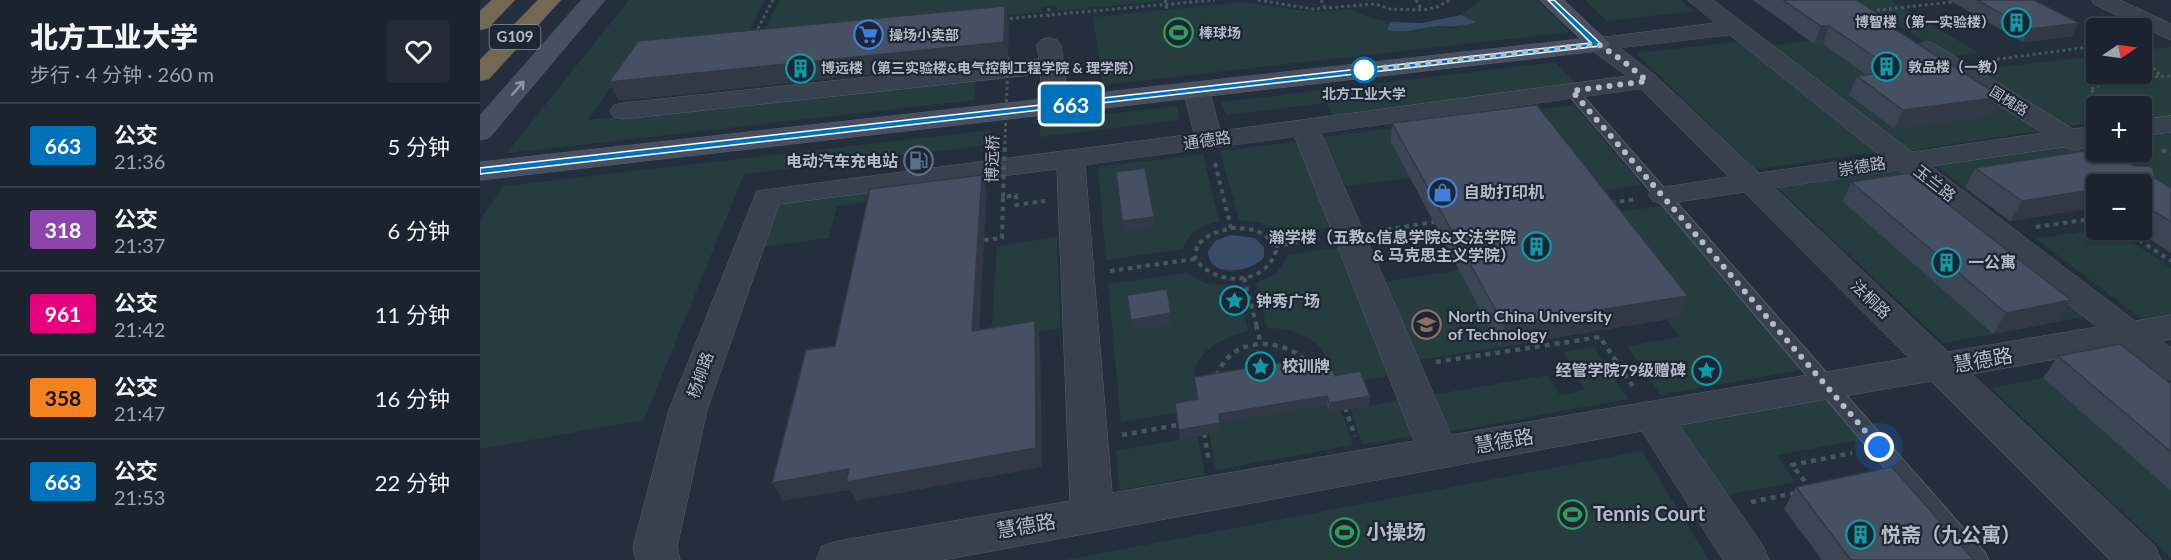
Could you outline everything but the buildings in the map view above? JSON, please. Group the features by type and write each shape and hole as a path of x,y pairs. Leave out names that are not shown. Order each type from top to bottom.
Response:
{"highway":[{"name":"G109","path":"480,23 504,0"},
{"name":"G109","path":"480,74 550,0"}],"street":[{"path":"480,132 489,116 594,0"},
{"path":"1551,0 1598,44"},
{"name":"玉兰路","path":"1699,0 2171,367"},
{"path":"2103,0 2171,33"},
{"name":"国槐路","path":"1865,11 2069,138"},
{"path":"480,171 1734,28"},
{"name":"法桐路","path":"1598,44 1647,81 2139,560"},
{"path":"623,111 1051,55 1056,105"},
{"name":"通德路","path":"767,197 1071,159 1647,81"},
{"path":"1196,89 1209,139"},
{"path":"2152,127 2171,124"},
{"path":"1305,127 1438,453"},
{"name":"崇德路","path":"1663,195 2069,138 2086,142"},
{"path":"1071,159 1092,514"},
{"name":"杨柳路","path":"658,560 655,547 687,410 767,197"},
{"name":"慧德路","path":"838,560 1652,415 1941,368 2171,327"},
{"path":"1403,367 1438,453"},
{"path":"1652,415 1747,560"}],"lane":[{"path":"1572,91 1977,560"}],"path":[{"path":"754,38 773,0"},
{"path":"1165,0 1167,10"},
{"path":"994,20 1215,0"},
{"path":"1258,0 1313,9 1375,4 1390,9 1423,10 1437,8 1450,0"},
{"path":"1321,0 1325,8"},
{"path":"1416,0 1423,10"},
{"path":"1865,11 1952,2"},
{"path":"1048,15 1049,6"},
{"path":"748,33 756,32"},
{"path":"1952,65 2086,47"},
{"name":"博远桥","path":"984,240 1002,238 1008,49"},
{"path":"2152,67 2161,75"},
{"path":"2099,96 2090,90 2104,80 2132,75 2171,76"},
{"path":"1209,139 1232,228"},
{"path":"1003,197 1016,195 1016,205"},
{"path":"1606,203 1663,195"},
{"path":"2000,233 2086,220"},
{"path":"1232,228 1260,231 1270,238 1275,246 1276,256 1270,265 1259,273 1244,278 1216,277 1202,270 1195,259 1195,250 1205,237 1232,228"},
{"path":"2139,240 2171,261"},
{"path":"1078,276 1195,259"},
{"path":"1244,278 1261,344"},
{"path":"1403,367 1600,337 1652,415"},
{"path":"1217,383 1217,371 1232,353 1261,344 1285,347 1304,358 1309,368"},
{"path":"1342,397 1365,466"},
{"path":"1089,442 1191,422"},
{"path":"1204,431 1214,493"},
{"path":"1714,510 1811,490 1792,465 1879,447"}],"green space":[{"path":"629,0 765,0 746,37 639,47 588,120 976,79 975,100 507,153"},
{"path":"779,0 1159,1 1057,11 1056,5 1041,7 1041,12 784,35 764,32"},
{"path":"1481,0 1537,0 1569,32 1103,85 1093,17 1244,2 1312,12 1349,9 1371,18 1391,22 1388,30 1413,32 1433,27 1456,28 1475,22 1461,15"},
{"path":"1585,0 1680,0 1694,11 1607,21"},
{"path":"1824,0 1835,0 2041,131 1906,151 1768,46 1810,41 1814,44 1823,44 1887,90 1849,95 1894,129 1991,116 1873,37 1879,36"},
{"path":"1858,0 1890,0 1979,53 1950,57"},
{"path":"1738,42 1876,152 1756,169 1636,53"},
{"path":"2171,47 2171,194 2152,182 2152,174 2138,174 2118,162 2152,162 2152,96 2086,96 2086,124 2064,127 1972,70 2086,57 2086,84 2152,84 2152,49"},
{"path":"1555,62 1576,84 1333,115 1326,103 1226,115 1221,102"},
{"path":"1574,105 1642,185 1586,193 1392,142 1410,178 1345,186 1323,137"},
{"path":"1177,106 1180,120 1040,137 1040,122"},
{"path":"991,130 990,145 744,174 644,420 480,449 480,219 504,186"},
{"path":"1299,141 1334,227 1281,234 1261,223 1239,220 1220,151"},
{"path":"2069,145 2086,156 2086,162 2097,162 2103,166 1965,188 1935,165"},
{"path":"1203,154 1219,222 1207,225 1193,233 1183,249 1106,260 1098,167"},
{"path":"1897,169 2084,317 2056,322 1843,202 1993,334 1943,343 1777,187"},
{"path":"987,174 986,187 837,206 829,238 761,247 777,201"},
{"path":"1661,206 1802,370 1660,395 1627,346 1680,337 1667,320 1681,317 1602,214"},
{"path":"2086,231 2086,240 2130,240 2171,268 2171,341 2036,239"},
{"path":"1057,237 1060,328 991,339 997,246"},
{"path":"1342,247 1394,375 1335,385 1326,358 1317,344 1297,333 1267,328 1256,283 1277,273 1288,255"},
{"path":"1460,270 1500,347 1417,360 1383,282"},
{"path":"1187,273 1207,284 1237,285 1248,331 1222,341 1200,359 1194,376 1199,409 1121,422 1108,284"},
{"path":"1594,347 1628,399 1442,433 1426,396 1548,375 1560,395 1585,390 1563,352"},
{"path":"2043,378 2171,491 2171,558 1991,388"},
{"path":"1405,399 1419,435 1362,445 1351,409"},
{"path":"1826,399 1860,440 1777,455 1796,482 1726,495 1679,424"},
{"path":"1327,405 1329,412 1341,410 1353,445 1216,470 1209,434 1221,432 1220,423"},
{"path":"1198,436 1205,475 1120,490 1116,451"},
{"path":"1642,451 1709,560 1065,560"}],"water":[{"path":"1461,15 1476,22 1410,31 1387,30 1391,22 1422,23"},
{"path":"1230,235 1255,238 1264,247 1264,257 1250,267 1241,270 1222,269 1215,266 1210,260 1208,251 1215,241"}],"bus line":[{"name":"663","path":"480,171 1598,44 1551,0"}],"place":[{"name":"博智楼（第一实验楼）","path":"2016,22"},
{"name":"棒球场","path":"1178,33"},
{"name":"操场小卖部","path":"868,35"},
{"name":"敦品楼（一教）","path":"1887,67"},
{"name":"博远楼（第三实验楼&电气控制工程学院 & 理学院）","path":"800,68"},
{"name":"北方工业大学","path":"1364,70"},
{"name":"电动汽车充电站","path":"919,161"},
{"name":"自助打印机","path":"1443,192"},
{"name":"瀚学楼（五教&信息学院&文法学院 & 马克思主义学院）","path":"1537,246"},
{"name":"一公寓","path":"1947,262"},
{"name":"钟秀广场","path":"1235,301"},
{"name":"North China University of Technology","path":"1427,325"},
{"name":"校训牌","path":"1261,366"},
{"name":"经管学院79级赠碑","path":"1707,370"},
{"name":"Tennis Court","path":"1572,514"},
{"name":"小操场","path":"1345,532"},
{"name":"悦斋（九公寓）","path":"1860,535"}],"route":[{"path":"1364,70 1598,44 1622,60 1647,81 1572,91 1879,447"}]}
